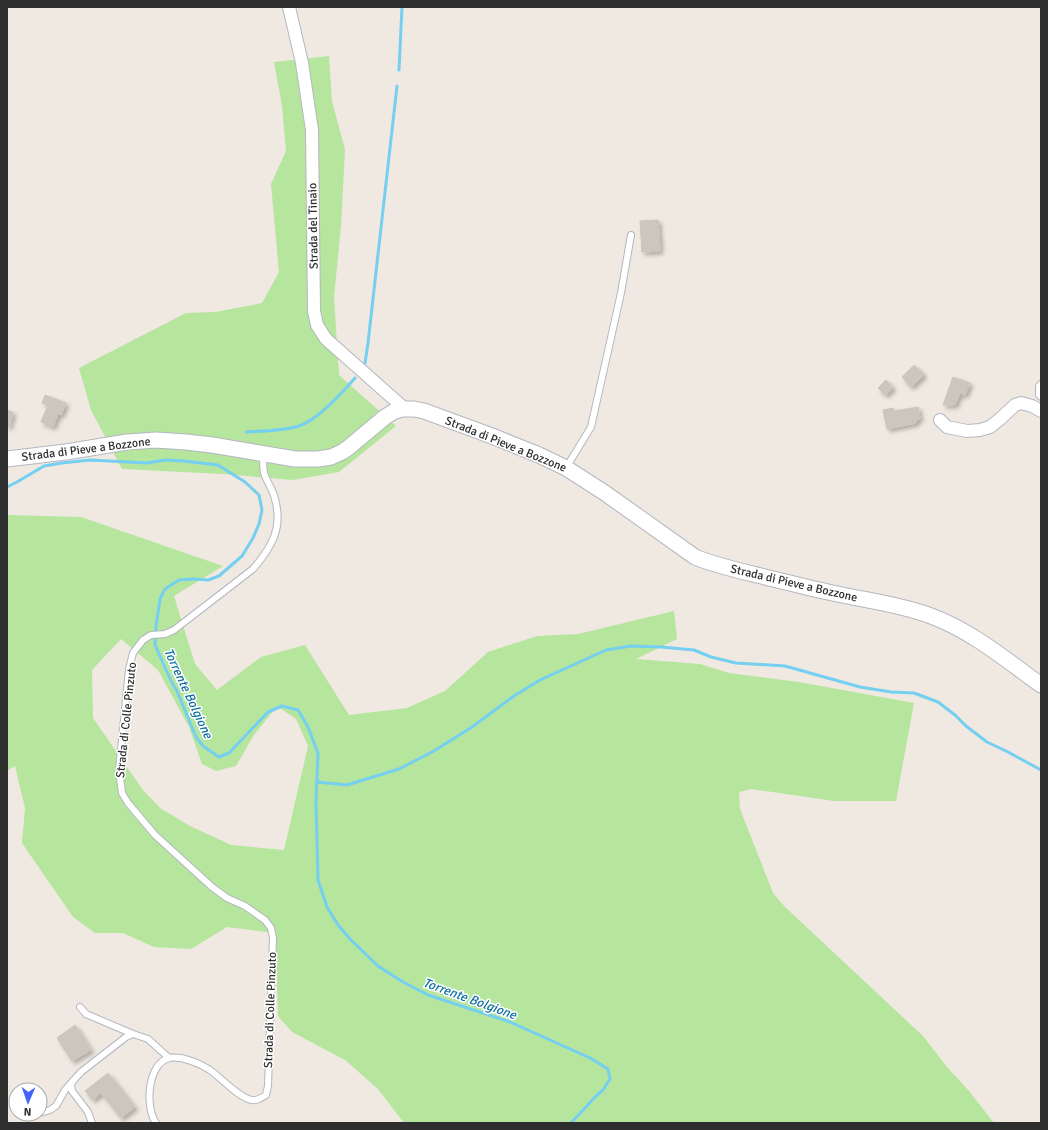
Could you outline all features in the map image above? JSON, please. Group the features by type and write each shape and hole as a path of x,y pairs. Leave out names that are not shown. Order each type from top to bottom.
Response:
{"street":[{"name":"Strada del Tinaio","path":"290,7 302,63 312,130 314,311 317,325 326,339 405,409"},
{"path":"940,420 947,428 967,431 980,430 990,427 1015,405 1021,403 1032,406 1041,411"},
{"name":"Strada di Pieve a Bozzone","path":"7,459 66,452 127,442 156,440 212,445 303,460 318,459 331,457 342,452 389,414 398,410 405,409 424,412 492,436 539,455 566,468 617,501 695,557 747,572 841,595 902,607 930,615 978,639 1041,686"}],"lane":[{"path":"566,468 590,427 620,293 631,235"},
{"path":"1041,384 1039,386 1039,394 1041,397"},
{"name":"Strada di Colle Pinzuto","path":"169,1058 181,1058 194,1062 209,1070 246,1098 252,1100 259,1099 266,1095 268,1086 273,938 271,928 265,920 246,906 227,898 212,887 155,835 128,803 122,793 119,770 129,669 133,654 143,640 151,635 164,634 174,630 253,569 264,557 272,543 277,529 278,515 275,498 264,473 263,454"},
{"path":"80,1007 86,1014 148,1039 169,1058 161,1063 156,1070 152,1078 149,1093 150,1107 156,1123"},
{"path":"48,1111 56,1106 65,1090 81,1072 126,1037 133,1034"},
{"path":"73,1081 71,1085 72,1091 88,1112 92,1123"}],"green space":[{"path":"329,56 332,102 345,149 341,226 334,297 339,375 396,426 339,472 293,480 223,474 122,469 91,410 79,368 186,313 216,312 262,303 279,272 271,184 286,151 282,106 274,62"},
{"path":"7,515 81,517 223,566 174,596 195,664 217,690 261,657 305,645 349,715 407,708 445,691 488,652 537,636 578,634 674,611 677,639 636,659 700,664 729,673 799,682 914,703 896,801 834,801 751,789 739,792 740,809 773,893 785,907 923,1036 994,1123 404,1123 378,1089 345,1060 292,1032 278,1016 275,933 227,927 191,949 154,947 123,933 95,933 73,917 22,843 25,808 15,766 7,771","holes":["121,639 158,670 189,727 202,764 216,771 236,766 254,735 277,706 296,719 308,746 284,850 231,845 190,826 160,808 143,790 93,718 92,670"]}],"building":[{"path":"658,220 660,251 642,252 640,221"},
{"path":"914,365 924,375 911,387 902,377"},
{"path":"953,377 970,383 965,395 960,393 955,405 943,405"},
{"path":"886,380 893,388 885,395 878,388"},
{"path":"45,395 66,403 61,415 58,414 53,427 41,422 48,405 42,403"},
{"path":"918,407 920,419 916,420 916,423 887,429 883,410 893,408 894,411"},
{"path":"7,410 13,412 9,427 7,427"},
{"path":"75,1025 91,1050 72,1061 57,1038"},
{"path":"108,1073 135,1107 121,1118 101,1093 93,1100 85,1091"}],"waterway":[{"path":"399,70 402,7"},
{"path":"365,363 397,86"},
{"path":"246,432 286,429 306,423 322,412 355,378"},
{"name":"Torrente Bolgione","path":"7,487 44,466 90,460 147,463 165,460 218,465 245,482 259,495 262,510 259,524 253,538 242,556 219,576 208,580 179,580 165,589 160,599 155,645 177,691 196,737 203,746 219,757 229,753 268,712 282,706 298,710 308,727 318,753 316,801 318,880 327,907 338,925 378,966 403,982 428,995 510,1022 590,1058 608,1069 610,1079 603,1090 571,1123"},
{"path":"317,782 347,785 399,769 434,751 472,727 514,696 540,680 606,650 631,646 694,650 711,657 736,663 785,666 860,687 891,692 914,693 938,702 987,742 1041,770"}]}
